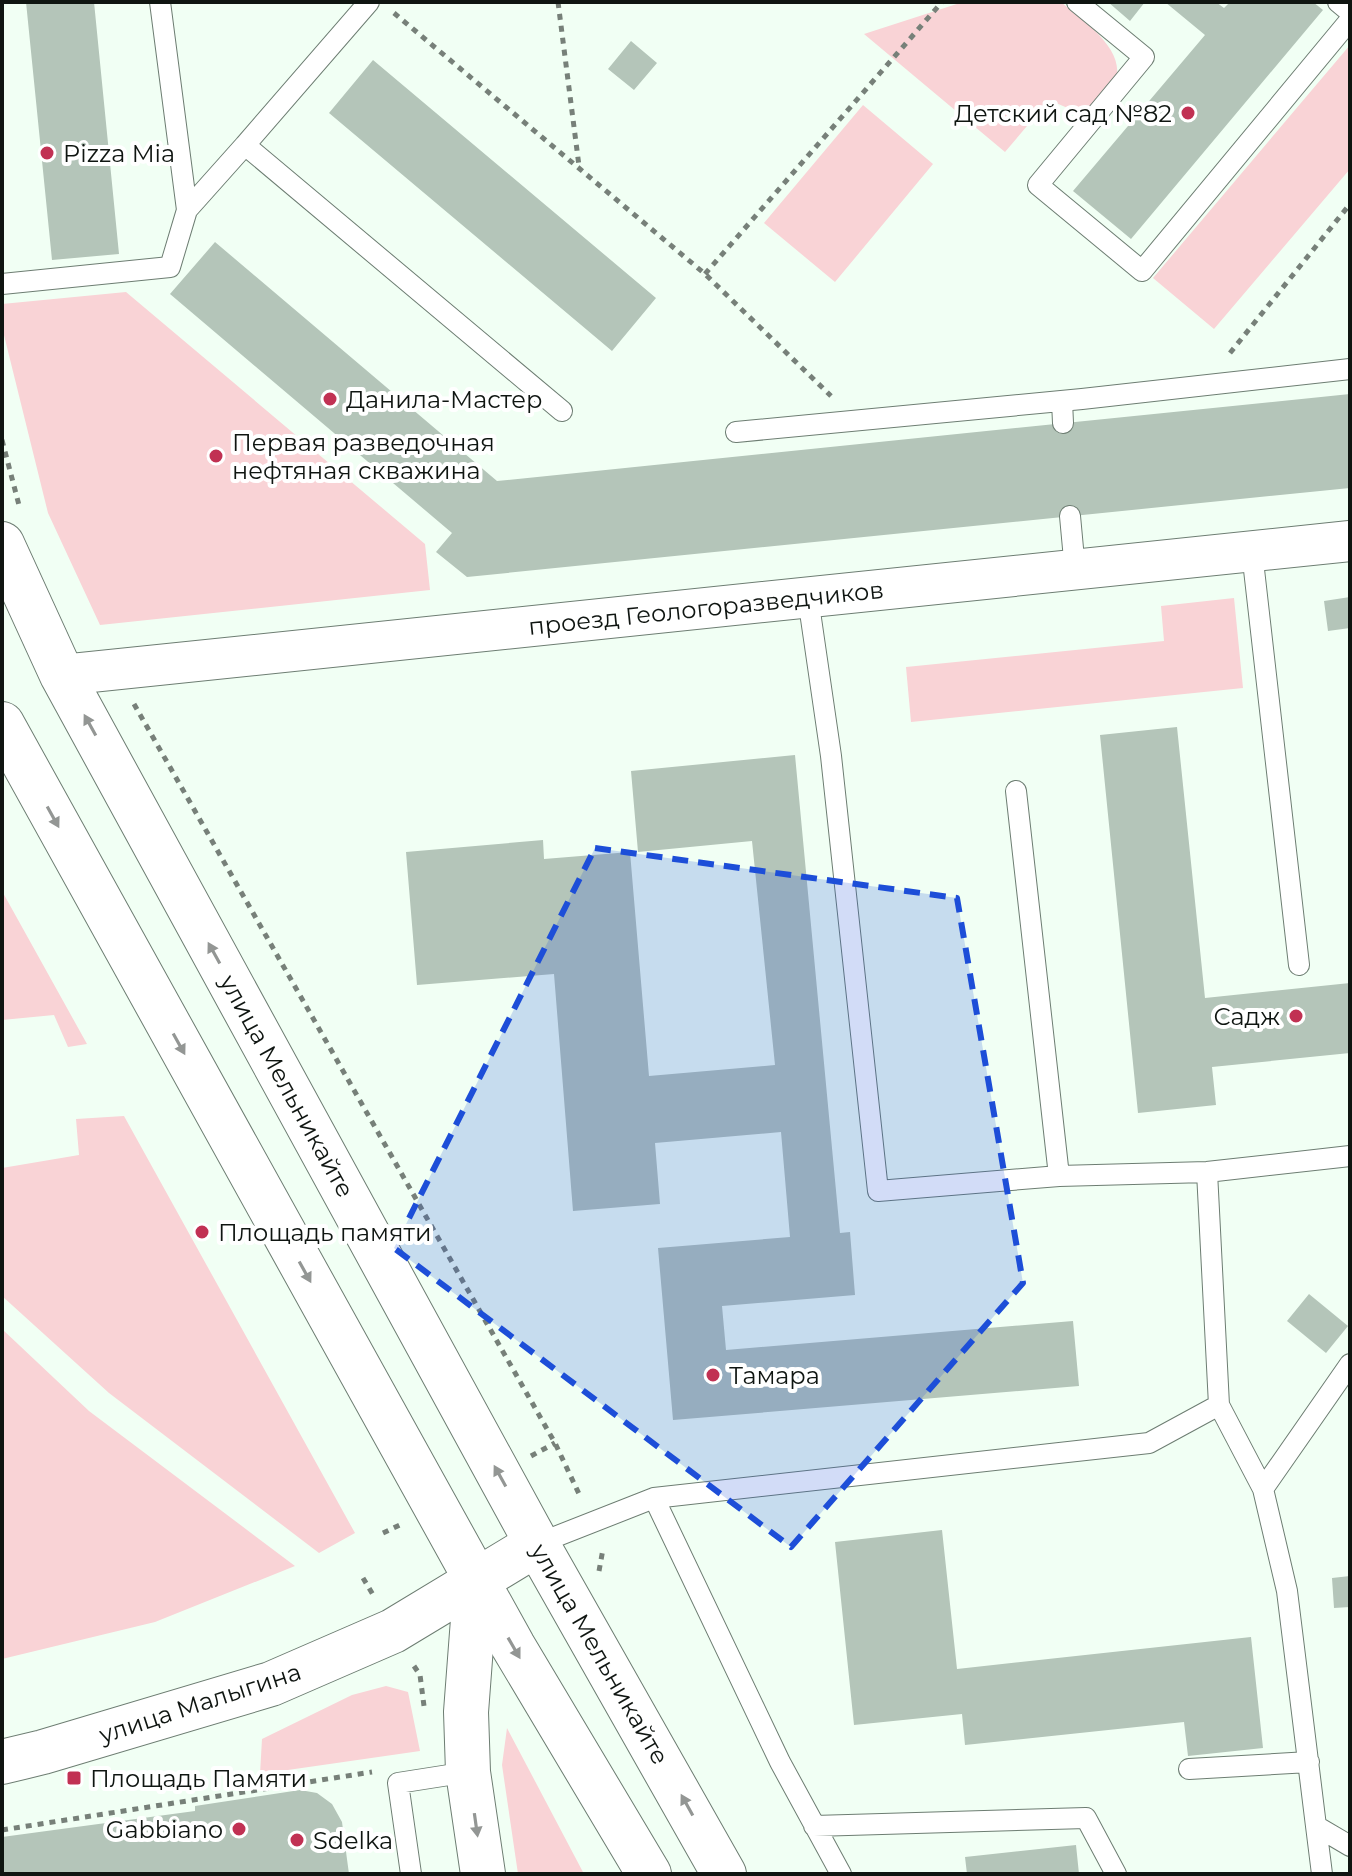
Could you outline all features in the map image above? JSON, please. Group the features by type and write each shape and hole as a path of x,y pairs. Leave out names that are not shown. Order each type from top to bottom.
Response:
{"main road":[{"name":"улица Мельникайте","path":"13,534 79,673 537,1544 724,1874"},
{"path":"2,724 513,1646 649,1874"},
{"name":"улица Малыгина","path":"2,1762 271,1684 393,1631 537,1544"},
{"path":"476,1580 466,1712 468,1772 483,1874"}],"street":[{"name":"проезд Геологоразведчиков","path":"79,673 1350,541"}],"lane":[{"path":"2,284 170,267 187,210 160,2"},
{"path":"187,210 369,2"},
{"path":"1077,2 1144,57 1038,185 1142,271 1350,20"},
{"path":"1338,2 1350,12"},
{"path":"245,145 562,411"},
{"path":"736,432 1062,401 1350,369"},
{"path":"1062,401 1063,423"},
{"path":"1070,516 1075,570"},
{"path":"1252,552 1299,965"},
{"path":"808,598 831,756 878,1191 1059,1176 1207,1172 1350,1156"},
{"path":"1016,791 1059,1176"},
{"path":"1207,1172 1219,1405 1263,1489 1287,1591 1322,1874"},
{"path":"1263,1489 1350,1364"},
{"path":"537,1544 654,1498 1149,1443 1219,1405"},
{"path":"654,1498 780,1762 841,1874"},
{"path":"1189,1769 1309,1762"},
{"path":"411,1874 398,1783 468,1772"},
{"path":"814,1826 1086,1818 1116,1874"},
{"path":"1316,1826 1350,1846"}],"path":[{"path":"558,2 580,167"},
{"path":"705,274 942,2"},
{"path":"392,12 705,274 855,419"},
{"path":"1227,357 1350,204"},
{"path":"2,440 13,534"},
{"path":"79,673 132,701 555,1443 603,1546 598,1572 602,1584"},
{"path":"363,1578 420,1675 426,1719"},
{"path":"2,1830 386,1770"}],"highlighted area":[{"path":"595,848 957,898 1023,1283 791,1547 394,1248"}],"shaded area":[{"path":"963,2 1061,2 1109,47 1115,58 1115,82 1094,106 1070,109 1049,100 1005,152 864,34"},
{"path":"1350,45 1350,169 1214,329 1153,278"},
{"path":"863,105 933,164 835,282 764,223"},
{"path":"126,292 425,544 430,590 100,625 48,513 2,327 2,304"},
{"path":"1234,598 1243,688 911,722 906,667 1164,641 1161,606"},
{"path":"2,891 87,1044 68,1047 54,1015 2,1020"},
{"path":"124,1116 355,1533 319,1553 109,1393 2,1296 2,1168 79,1155 76,1119"},
{"path":"2,1329 89,1411 295,1566 155,1622 2,1659"},
{"path":"386,1686 408,1692 420,1751 260,1774 262,1739 352,1695"},
{"path":"507,1728 584,1874 518,1874 502,1765"}],"building":[{"path":"26,2 94,2 119,254 52,260"},
{"path":"1108,2 1145,2 1130,21"},
{"name":"Детский сад №82","path":"1165,2 1216,2 1224,8 1230,2 1313,2 1323,10 1131,239 1073,191 1205,35"},
{"path":"631,41 657,63 634,90 608,69"},
{"path":"373,60 656,298 612,351 329,113"},
{"path":"215,242 497,481 1350,394 1350,488 467,577 436,552 452,533 170,294"},
{"path":"1350,597 1350,628 1328,631 1324,601"},
{"path":"1177,727 1205,998 1350,983 1350,1053 1212,1067 1216,1105 1138,1113 1100,735"},
{"path":"795,755 840,1233 850,1232 855,1295 722,1306 726,1350 1073,1321 1079,1386 673,1420 658,1248 790,1237 781,1132 655,1143 660,1204 573,1211 554,974 417,985 406,852 543,840 544,859 630,852 649,1076 775,1065 752,841 638,852 631,771"},
{"path":"1309,1294 1348,1326 1326,1353 1287,1321"},
{"path":"942,1530 957,1669 1251,1637 1263,1748 1188,1756 1184,1722 965,1745 962,1714 854,1725 835,1542"},
{"path":"1350,1576 1350,1607 1334,1608 1332,1578"},
{"path":"300,1790 317,1793 332,1804 342,1822 349,1874 2,1874 2,1837 195,1811 195,1806"},
{"path":"1076,1845 1079,1874 967,1874 965,1857"}],"place":[{"name":"Детский сад №82","path":"1188,113"},
{"name":"Pizza Mia","path":"47,153"},
{"name":"Данила-Мастер","path":"330,399"},
{"name":"Первая разведочная нефтяная скважина","path":"216,456"},
{"name":"Садж","path":"1296,1016"},
{"name":"Площадь памяти","path":"202,1232"},
{"name":"Тамара","path":"713,1375"},
{"name":"Площадь Памяти","path":"74,1778"},
{"name":"Gabbiano","path":"239,1829"},
{"name":"Sdelka","path":"297,1840"}]}
